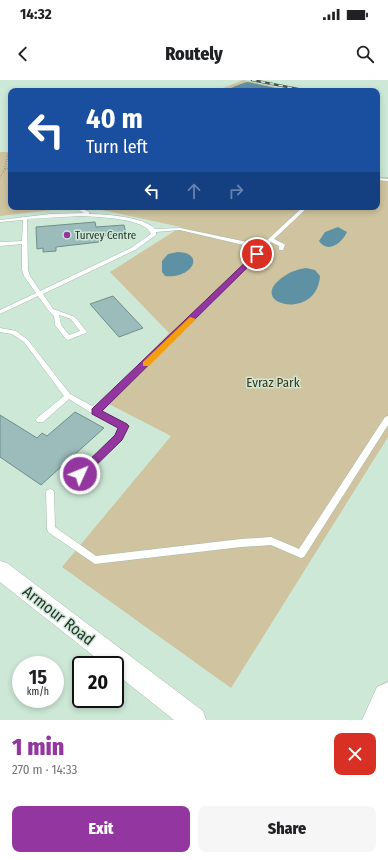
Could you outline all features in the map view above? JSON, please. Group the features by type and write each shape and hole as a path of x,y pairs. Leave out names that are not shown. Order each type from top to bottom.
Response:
{"main road":[{"path":"378,720 388,698"}],"street":[{"name":"Armour Road","path":"0,570 194,720"}],"lane":[{"path":"81,210 88,214"},
{"path":"96,412 211,301 265,245 303,210"},
{"path":"0,221 88,214 117,217 145,225 154,231 180,229 252,245 265,245"},
{"path":"25,218 25,270 38,293 58,320 58,325 68,338 84,332 73,318 53,312"},
{"path":"0,312 133,249 146,241 154,234 154,231"},
{"path":"272,240 282,245 281,250"},
{"path":"0,244 25,242"},
{"path":"0,330 7,330 26,341 68,396 124,426 119,437 80,474"},
{"path":"40,420 68,396"},
{"path":"50,492 51,529 96,560 241,543 271,541 301,554 388,419"}],"path":[{"path":"0,178 8,154"},
{"path":"4,169 8,168"}],"green space":[{"path":"243,80 280,88 223,88"},
{"path":"0,152 8,152 8,210 51,210 0,216"},
{"name":"Evraz Park","path":"380,177 388,177 388,437 231,688 62,567 171,436 103,401 169,333 110,272 181,227 102,210 380,210"}],"water":[{"path":"248,82 275,88 229,88"},
{"path":"338,227 347,232 342,240 334,246 326,247 319,241 325,232"},
{"path":"178,252 187,253 192,257 192,266 182,274 165,276 162,272 162,261 168,254"},
{"path":"306,268 315,270 320,276 316,290 308,299 298,304 288,304 279,302 273,297 272,290 278,281 291,272"}],"building":[{"name":"Turvey Centre","path":"95,222 96,227 124,225 126,233 98,236 99,242 56,247 56,251 43,252 43,248 37,249 36,227"},
{"path":"113,296 143,328 119,337 90,304"},
{"path":"75,412 104,428 41,485 0,457 0,415 37,438 42,433 47,436"}],"railway":[{"path":"252,80 293,88"}],"slow traffic":[{"path":"146,364 192,319"}],"place":[{"name":"Turvey Centre","path":"67,235"}],"route":[{"path":"80,474 119,437 124,426 96,412 211,301 257,254"}]}
